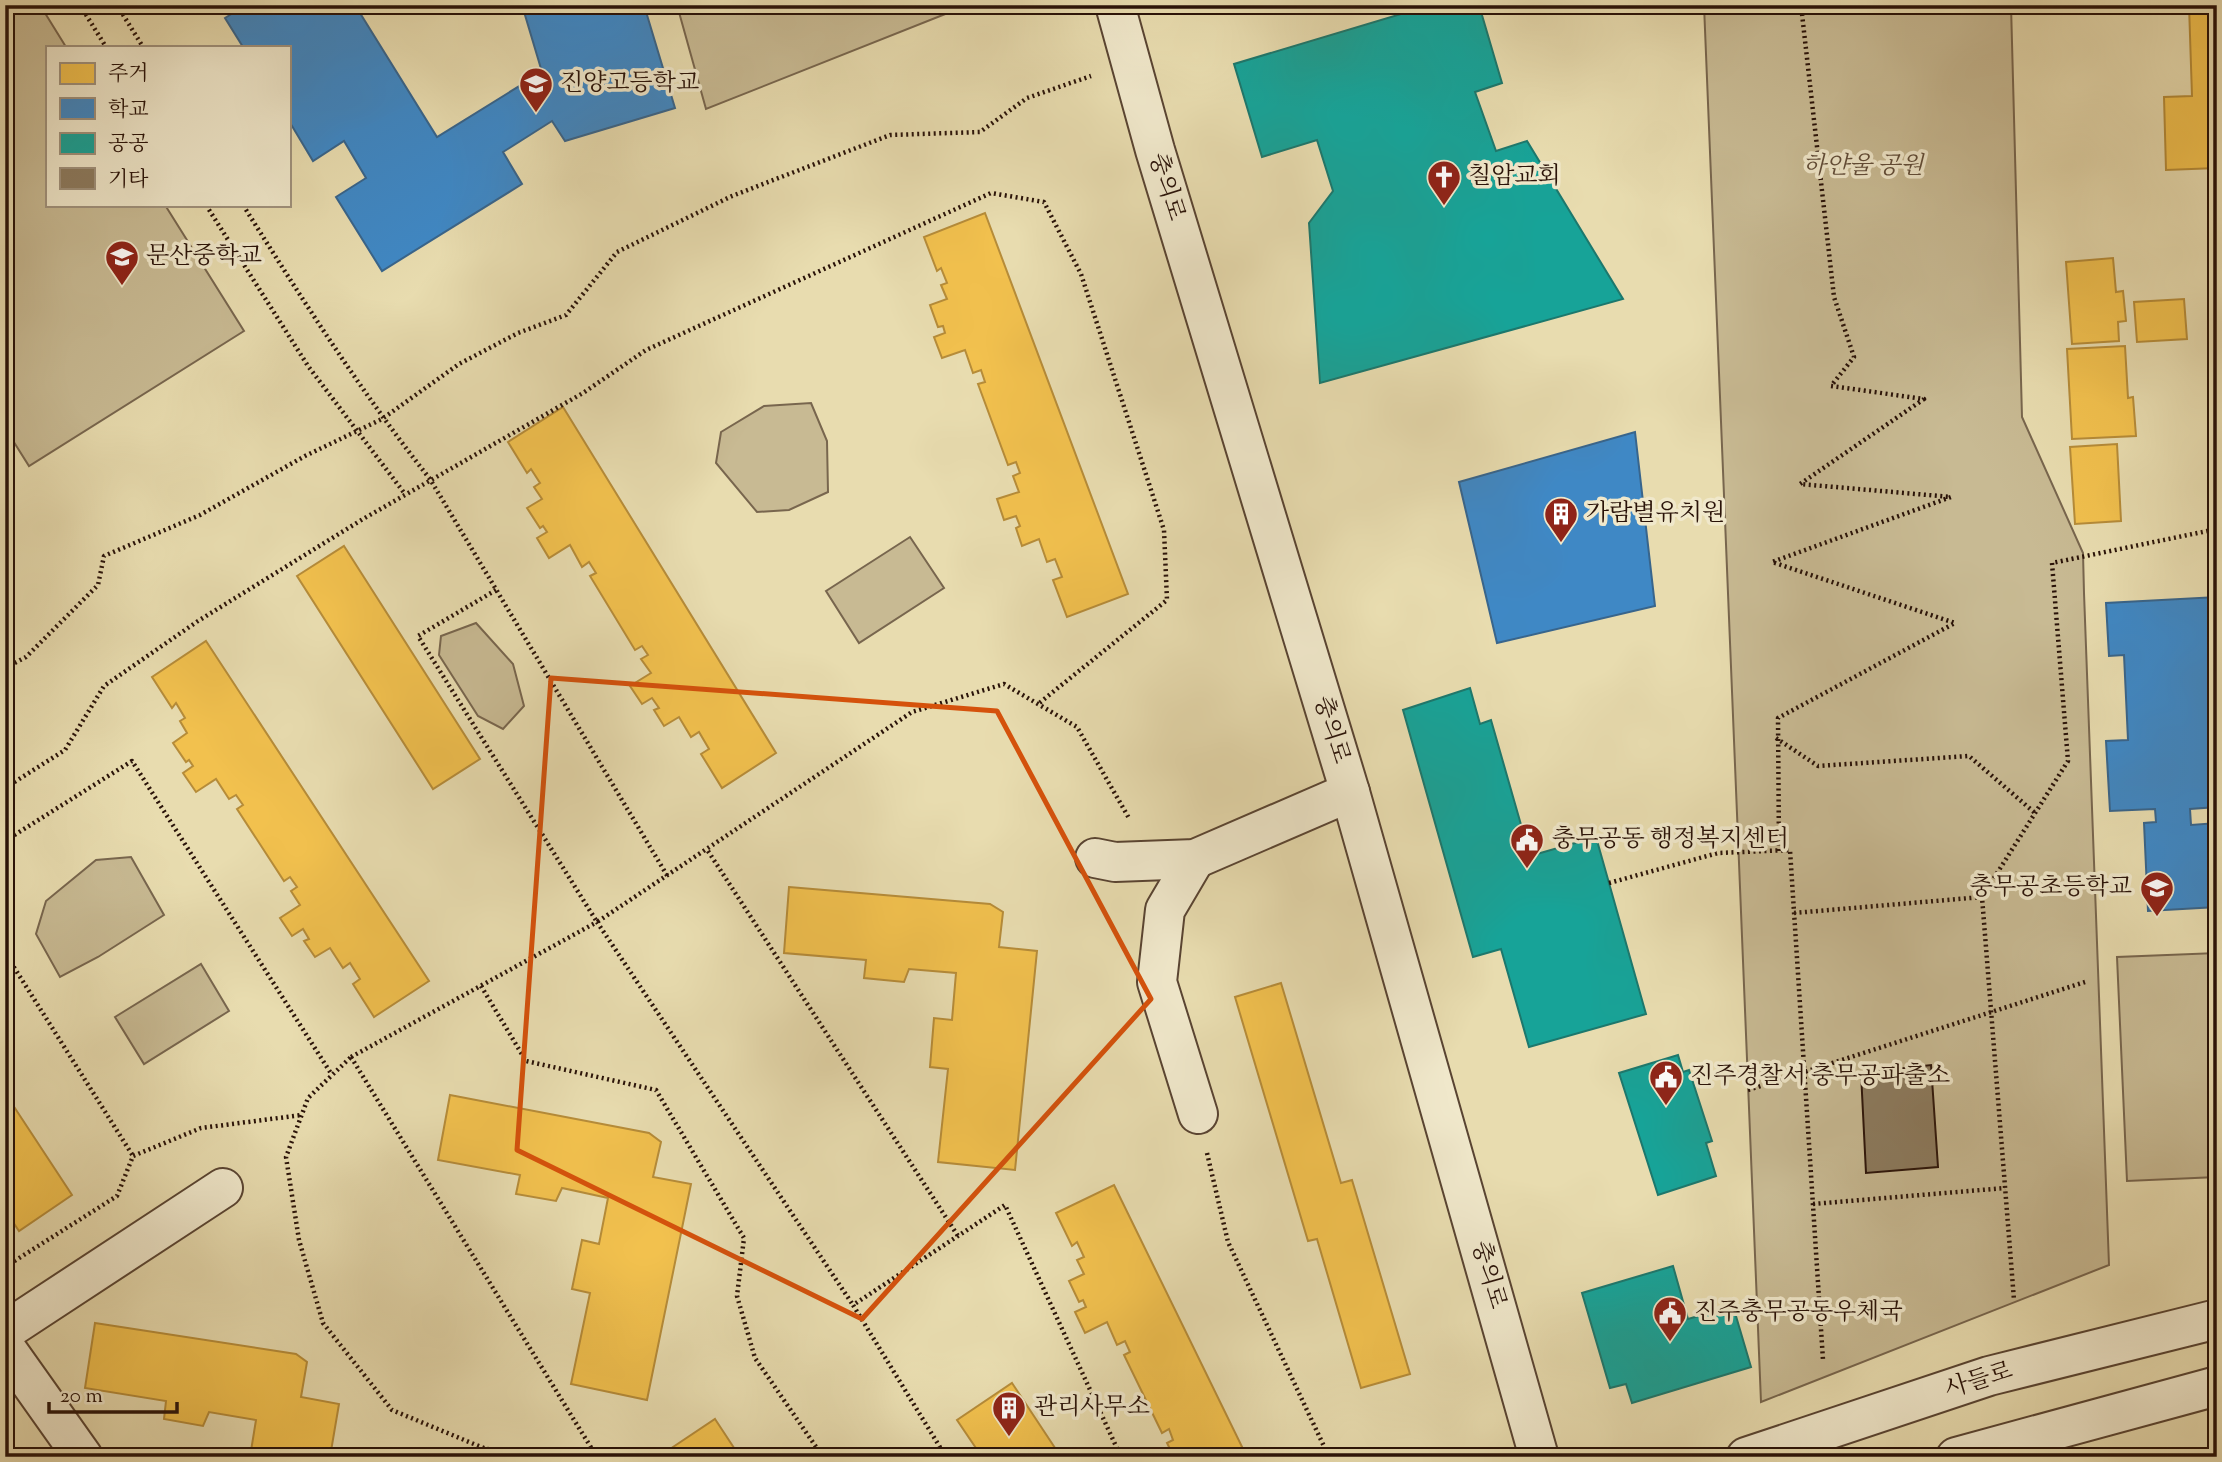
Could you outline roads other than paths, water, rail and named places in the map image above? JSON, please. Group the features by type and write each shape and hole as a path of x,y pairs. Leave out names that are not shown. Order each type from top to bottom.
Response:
{"street":[{"name":"충의로","path":"1115,5 1155,150 1350,792 1539,1457"},
{"path":"1095,858 1115,862 1195,859 1350,792"},
{"path":"1195,859 1165,910 1157,982 1198,1114"},
{"path":"5,1331 223,1188"},
{"name":"사들로","path":"1746,1457 1989,1376 2217,1319"},
{"path":"5,1348 83,1457"},
{"path":"1956,1457 2217,1386"}],"place":[{"name":"진양고등학교","path":"536,114"},
{"name":"칠암교회","path":"1444,207"},
{"name":"문산중학교","path":"122,287"},
{"name":"가람별유치원","path":"1561,544"},
{"name":"충무공동 행정복지센터","path":"1527,870"},
{"name":"충무공초등학교","path":"2157,918"},
{"name":"진주경찰서 충무공파출소","path":"1666,1107"},
{"name":"진주충무공동우체국","path":"1670,1343"},
{"name":"관리사무소","path":"1009,1438"}],"park label":[{"name":"하얀울 공원","path":"1863,167"}]}
